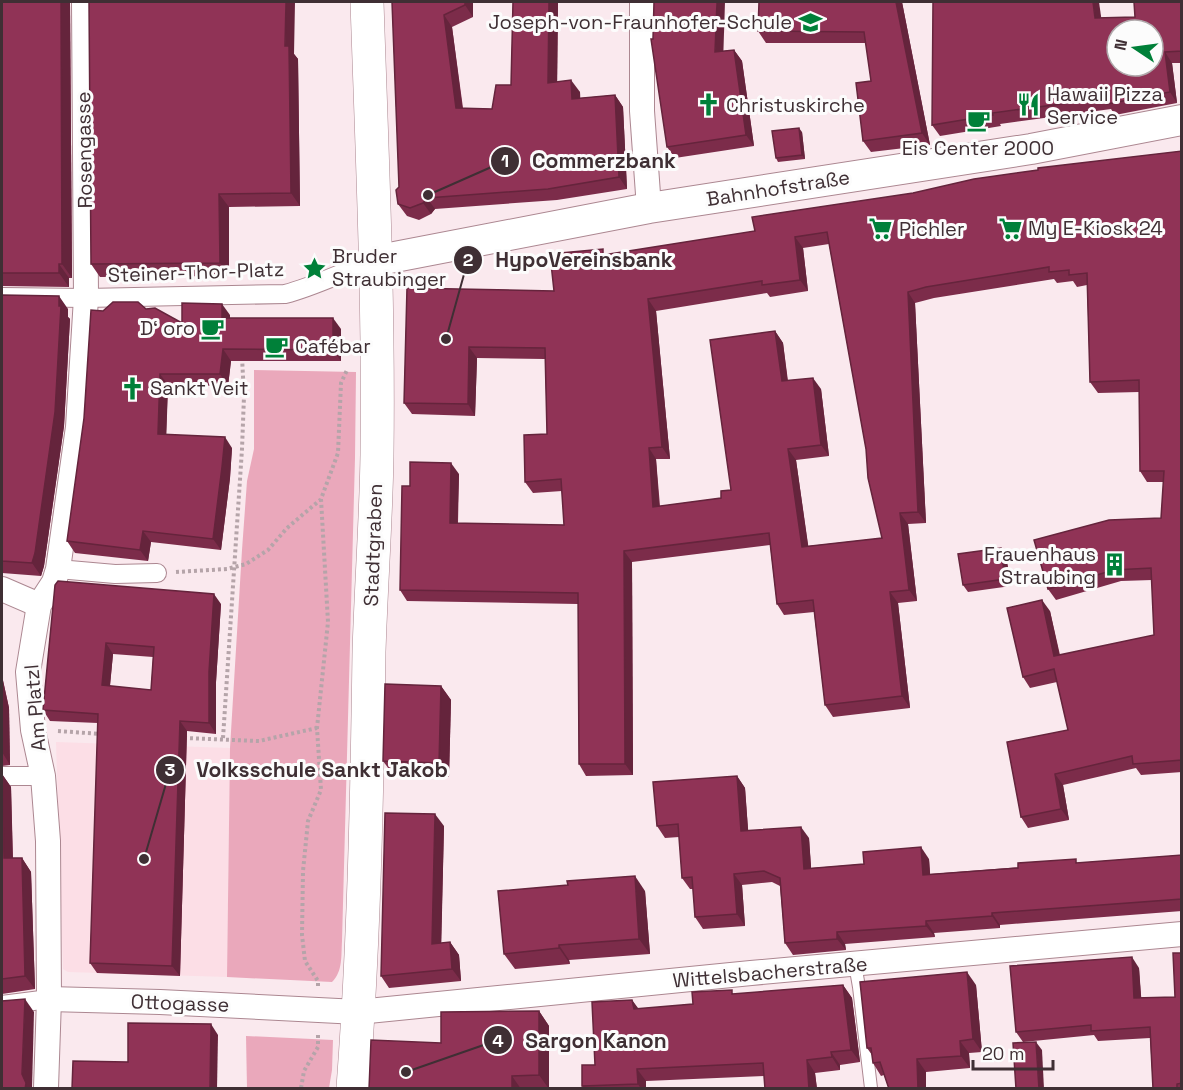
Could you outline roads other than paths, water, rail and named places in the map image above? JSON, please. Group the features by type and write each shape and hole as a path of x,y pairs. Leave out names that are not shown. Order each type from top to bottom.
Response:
{"main road":[{"name":"Stadtgraben","path":"352,1089 358,1012 377,455 367,2"}],"street":[{"name":"Rosengasse","path":"84,2 86,298"},
{"path":"642,2 642,111 649,208"},
{"name":"Bahnhofstraße","path":"374,261 649,208 1031,149 1178,121"},
{"name":"Steiner-Thor-Platz","path":"2,297 86,298 285,294 374,261"},
{"name":"Am Platzl","path":"46,1089 49,999 48,841 43,776 33,730 28,672 39,605 54,582 58,569 78,427 86,298"},
{"path":"58,569 116,574 165,573"},
{"path":"2,589 39,605"},
{"path":"2,776 43,776"},
{"name":"Wittelsbacherstraße","path":"358,1012 1182,934"},
{"name":"Ottogasse","path":"2,1005 49,999 358,1012"}],"lane":[{"path":"855,964 860,987 871,1088"}],"place":[{"name":"Joseph-von-Fraunhofer-Schule","path":"810,22"},
{"name":"Christuskirche","path":"708,105"},
{"name":"Hawaii Pizza Service","path":"1029,105"},
{"name":"Eis Center 2000","path":"978,120"},
{"name":"Commerzbank","path":"428,195"},
{"name":"My E-Kiosk 24","path":"1010,228"},
{"name":"Pichler","path":"881,229"},
{"name":"Bruder Straubinger","path":"314,268"},
{"name":"D‘ oro","path":"213,328"},
{"name":"HypoVereinsbank","path":"446,339"},
{"name":"Cafébar","path":"277,346"},
{"name":"Sankt Veit","path":"132,388"},
{"name":"Frauenhaus Straubing","path":"1114,565"},
{"name":"Volksschule Sankt Jakob","path":"144,859"},
{"name":"Sargon Kanon","path":"406,1072"}]}
